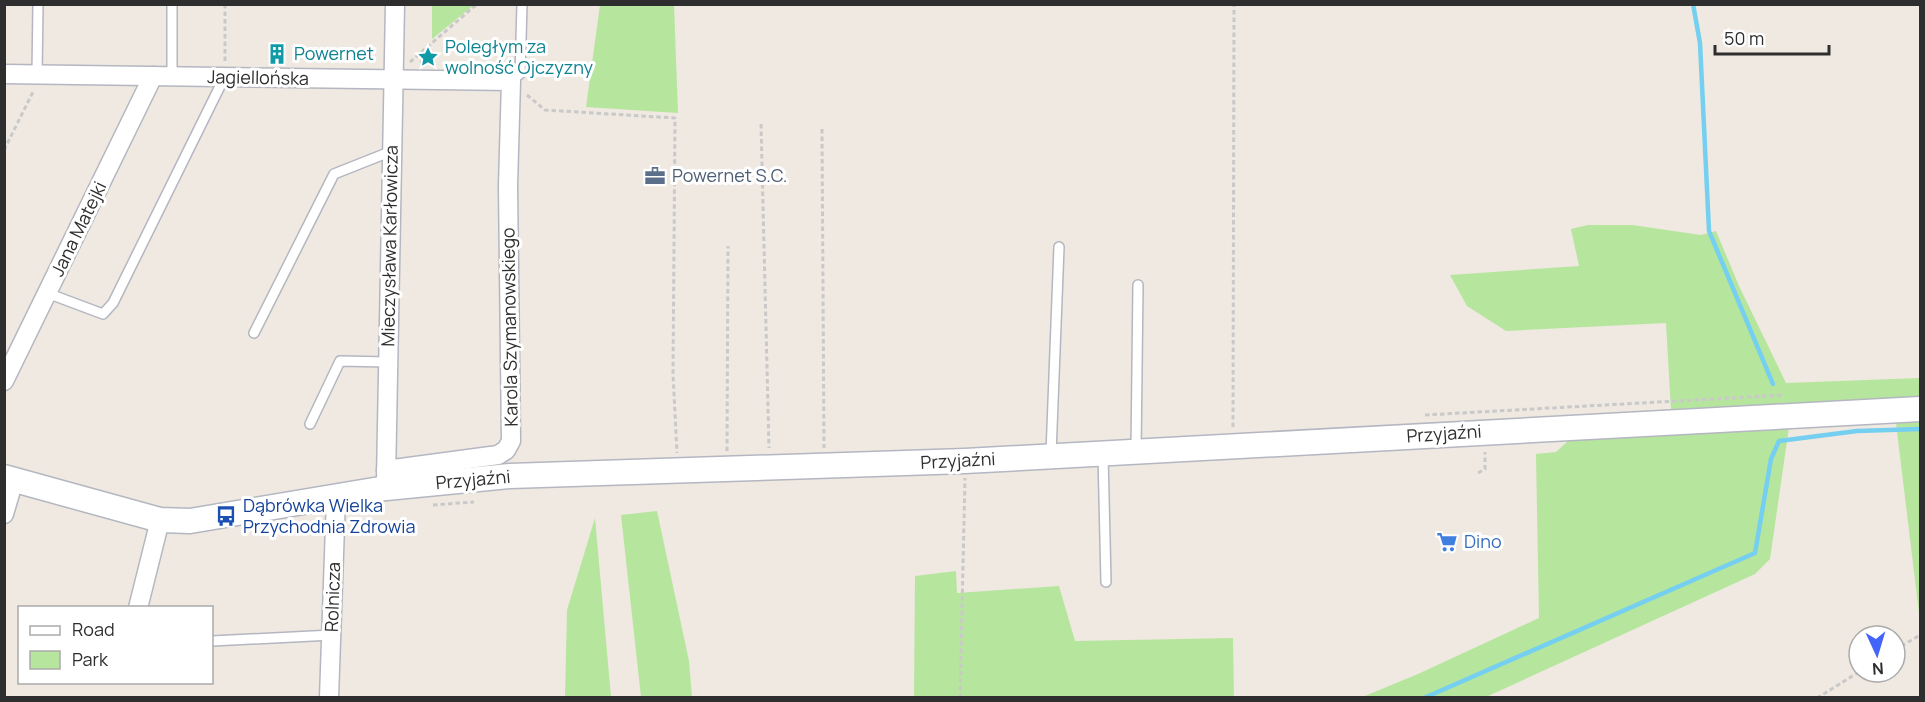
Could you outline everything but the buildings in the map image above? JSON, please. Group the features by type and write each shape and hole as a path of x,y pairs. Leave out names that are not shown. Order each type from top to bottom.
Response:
{"street":[{"name":"Mieczysława Karłowicza","path":"386,479 395,4"},
{"name":"Jagiellońska","path":"4,74 33,82 153,76 395,74 511,81"},
{"name":"Jana Matejki","path":"4,381 153,76"},
{"name":"Karola Szymanowskiego","path":"386,479 498,454 506,450 511,441 508,185 511,81"},
{"name":"Przyjaźni","path":"9,479 160,520 190,521 336,497 386,479 965,461 1920,409"},
{"path":"4,514 9,479"},
{"name":"Rolnicza","path":"329,698 336,497"},
{"path":"138,606 160,520"}],"lane":[{"path":"33,82 38,4"},
{"path":"172,4 172,77"},
{"path":"511,81 520,74 522,4"},
{"path":"47,293 103,314 113,303 225,76"},
{"path":"254,333 334,174 392,151"},
{"path":"1051,457 1059,247"},
{"path":"1136,452 1138,285"},
{"path":"310,424 340,361 388,362"},
{"path":"1103,454 1106,582"},
{"path":"213,641 332,635"}],"path":[{"path":"225,4 225,76"},
{"path":"395,74 477,4"},
{"path":"1234,4 1232,362 1234,447"},
{"path":"511,81 545,110 675,118 674,374 678,469"},
{"path":"4,150 33,82"},
{"path":"761,124 769,467"},
{"path":"822,129 824,466"},
{"path":"726,468 728,246"},
{"path":"960,698 965,461"},
{"path":"1907,643 1920,635"},
{"path":"1817,698 1847,679"}],"green space":[{"path":"432,4 474,5 432,39"},
{"path":"600,5 674,5 678,113 586,107"},
{"path":"1588,225 1632,225 1701,235 1716,231 1739,286 1786,383 1920,378 1920,400 1671,411 1666,323 1506,331 1467,306 1450,275 1579,266 1571,229"},
{"path":"1920,422 1920,621 1896,423"},
{"path":"1789,427 1770,559 1755,574 1486,697 1360,698 1539,618 1536,454 1556,452 1568,441"},
{"path":"657,511 689,661 692,697 641,697 621,515"},
{"path":"595,518 611,697 565,697 567,610"},
{"path":"956,571 957,593 1059,586 1075,641 1233,638 1234,697 914,697 915,576"}],"waterway":[{"path":"1693,4 1700,43 1709,231 1773,384"},
{"path":"1424,698 1755,553 1771,459 1779,441 1857,431 1920,429"}],"place":[{"name":"Powernet","path":"277,54"},
{"name":"Poległym za wolność Ojczyzny","path":"428,57"},
{"name":"Powernet S.C.","path":"655,176"},
{"name":"Dąbrówka Wielka Przychodnia Zdrowia","path":"226,516"},
{"name":"Dino","path":"1447,542"}]}
